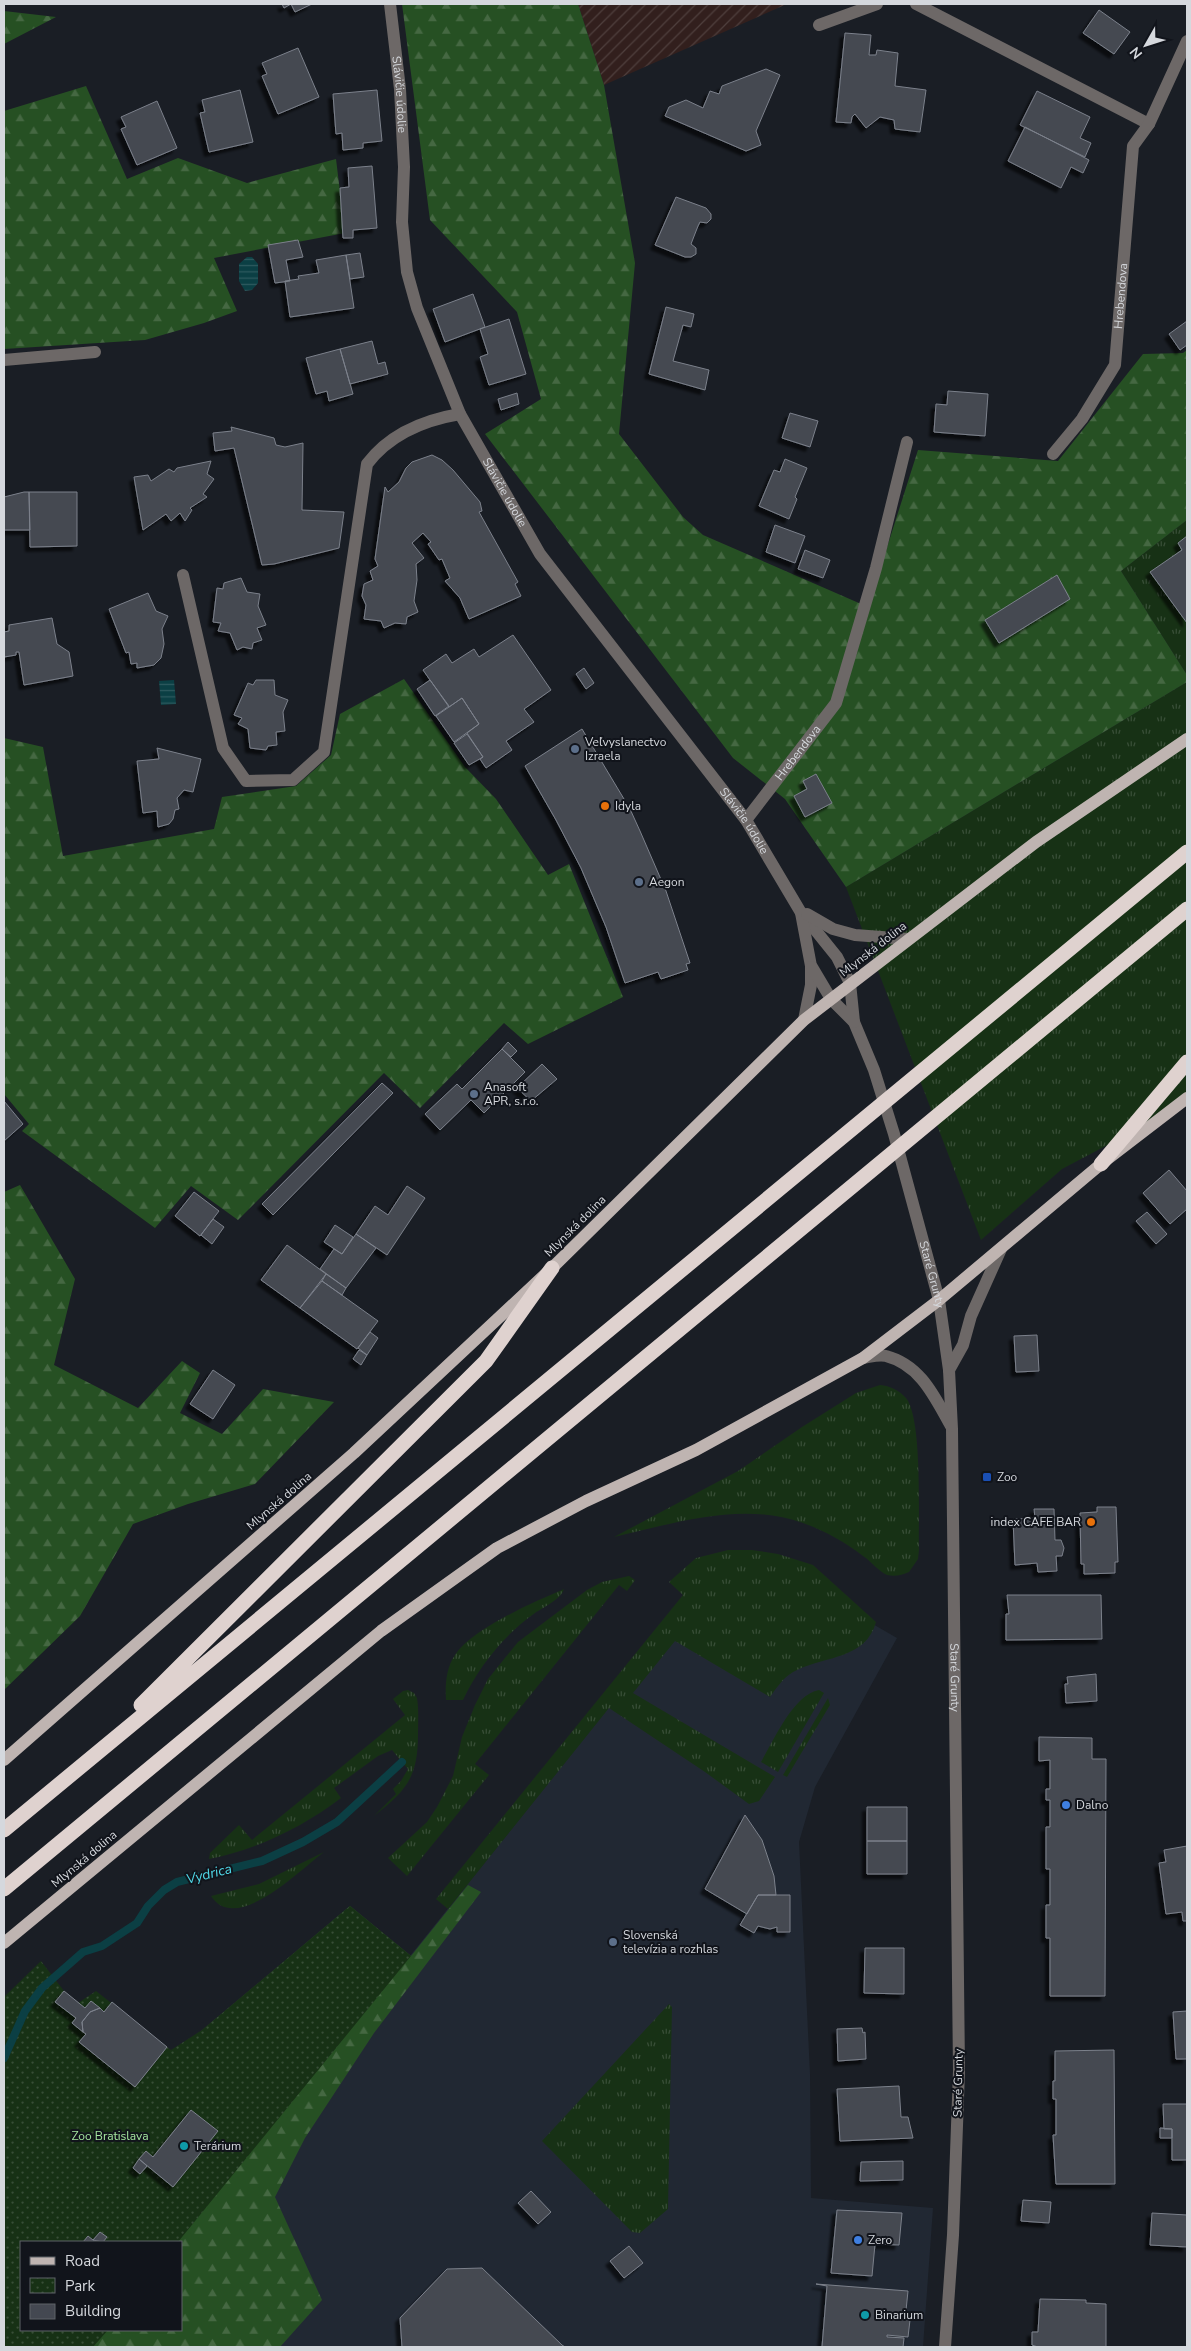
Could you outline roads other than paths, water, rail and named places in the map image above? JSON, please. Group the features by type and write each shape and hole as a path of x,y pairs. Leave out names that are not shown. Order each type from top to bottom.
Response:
{"highway":[{"path":"4,1830 1187,852"},
{"path":"4,1889 1187,909"},
{"path":"1101,1164 1187,1062"},
{"path":"73,1772 486,1361 552,1268"}],"main road":[{"name":"Mlynská dolina","path":"4,1760 354,1453 552,1268 804,1020 1036,842 1187,739"},
{"name":"Mlynská dolina","path":"4,1943 381,1631 497,1548 586,1500 696,1450 863,1358 939,1300 1101,1164 1187,1098"}],"street":[{"name":"Slávičie údolie","path":"390,4 400,89 404,167 402,222 407,272 417,308 460,414 540,554 746,820 800,910 837,957 850,984"},
{"path":"819,25 877,4"},
{"path":"916,4 1149,124"},
{"name":"Hrebendova","path":"1053,454 1082,419 1115,365 1133,146 1149,124 1187,41"},
{"path":"4,360 95,352"},
{"path":"182,575 223,748 246,781 292,780 324,752 367,464 378,449 412,427 460,414"},
{"name":"Hrebendova","path":"746,820 836,703 876,568 907,442"},
{"name":"Slávičie údolie","path":"800,910 833,929 856,935 908,939"},
{"name":"Slávičie údolie","path":"800,910 811,966 811,986 804,1020"},
{"name":"Slávičie údolie","path":"811,966 831,999"},
{"name":"Staré Grunty","path":"850,984 854,1022 874,1070 894,1134 931,1268 939,1300 949,1370 956,1637 960,2071 953,2235 945,2347"},
{"name":"Staré Grunty","path":"831,999 854,1022"},
{"path":"949,1370 963,1345 970,1316 1001,1248"},
{"path":"863,1358 885,1356 909,1367 928,1385 952,1429"}],"water":[{"path":"247,257 252,257 258,264 258,283 252,290 245,291 239,281 239,264"},
{"path":"174,680 176,704 161,705 159,681"}],"waterway":[{"name":"Vydrica","path":"4,2058 25,2011 42,1988 83,1952 102,1946 137,1923 148,1906 164,1890 177,1882 262,1861 303,1842 337,1822 402,1762"}],"place":[{"name":"Veľvyslanectvo Izraela","path":"575,749"},
{"name":"Idyla","path":"605,806"},
{"name":"Aegon","path":"639,882"},
{"name":"Anasoft APR, s.r.o.","path":"474,1094"},
{"name":"Zoo","path":"987,1477"},
{"name":"index CAFE BAR","path":"1091,1522"},
{"name":"Dalno","path":"1066,1805"},
{"name":"Slovenská televízia a rozhlas","path":"613,1942"},
{"name":"Terárium","path":"184,2146"},
{"name":"Zero","path":"858,2240"},
{"name":"Binarium","path":"865,2315"}],"park label":[{"name":"Zoo Bratislava","path":"110,2136"}]}
